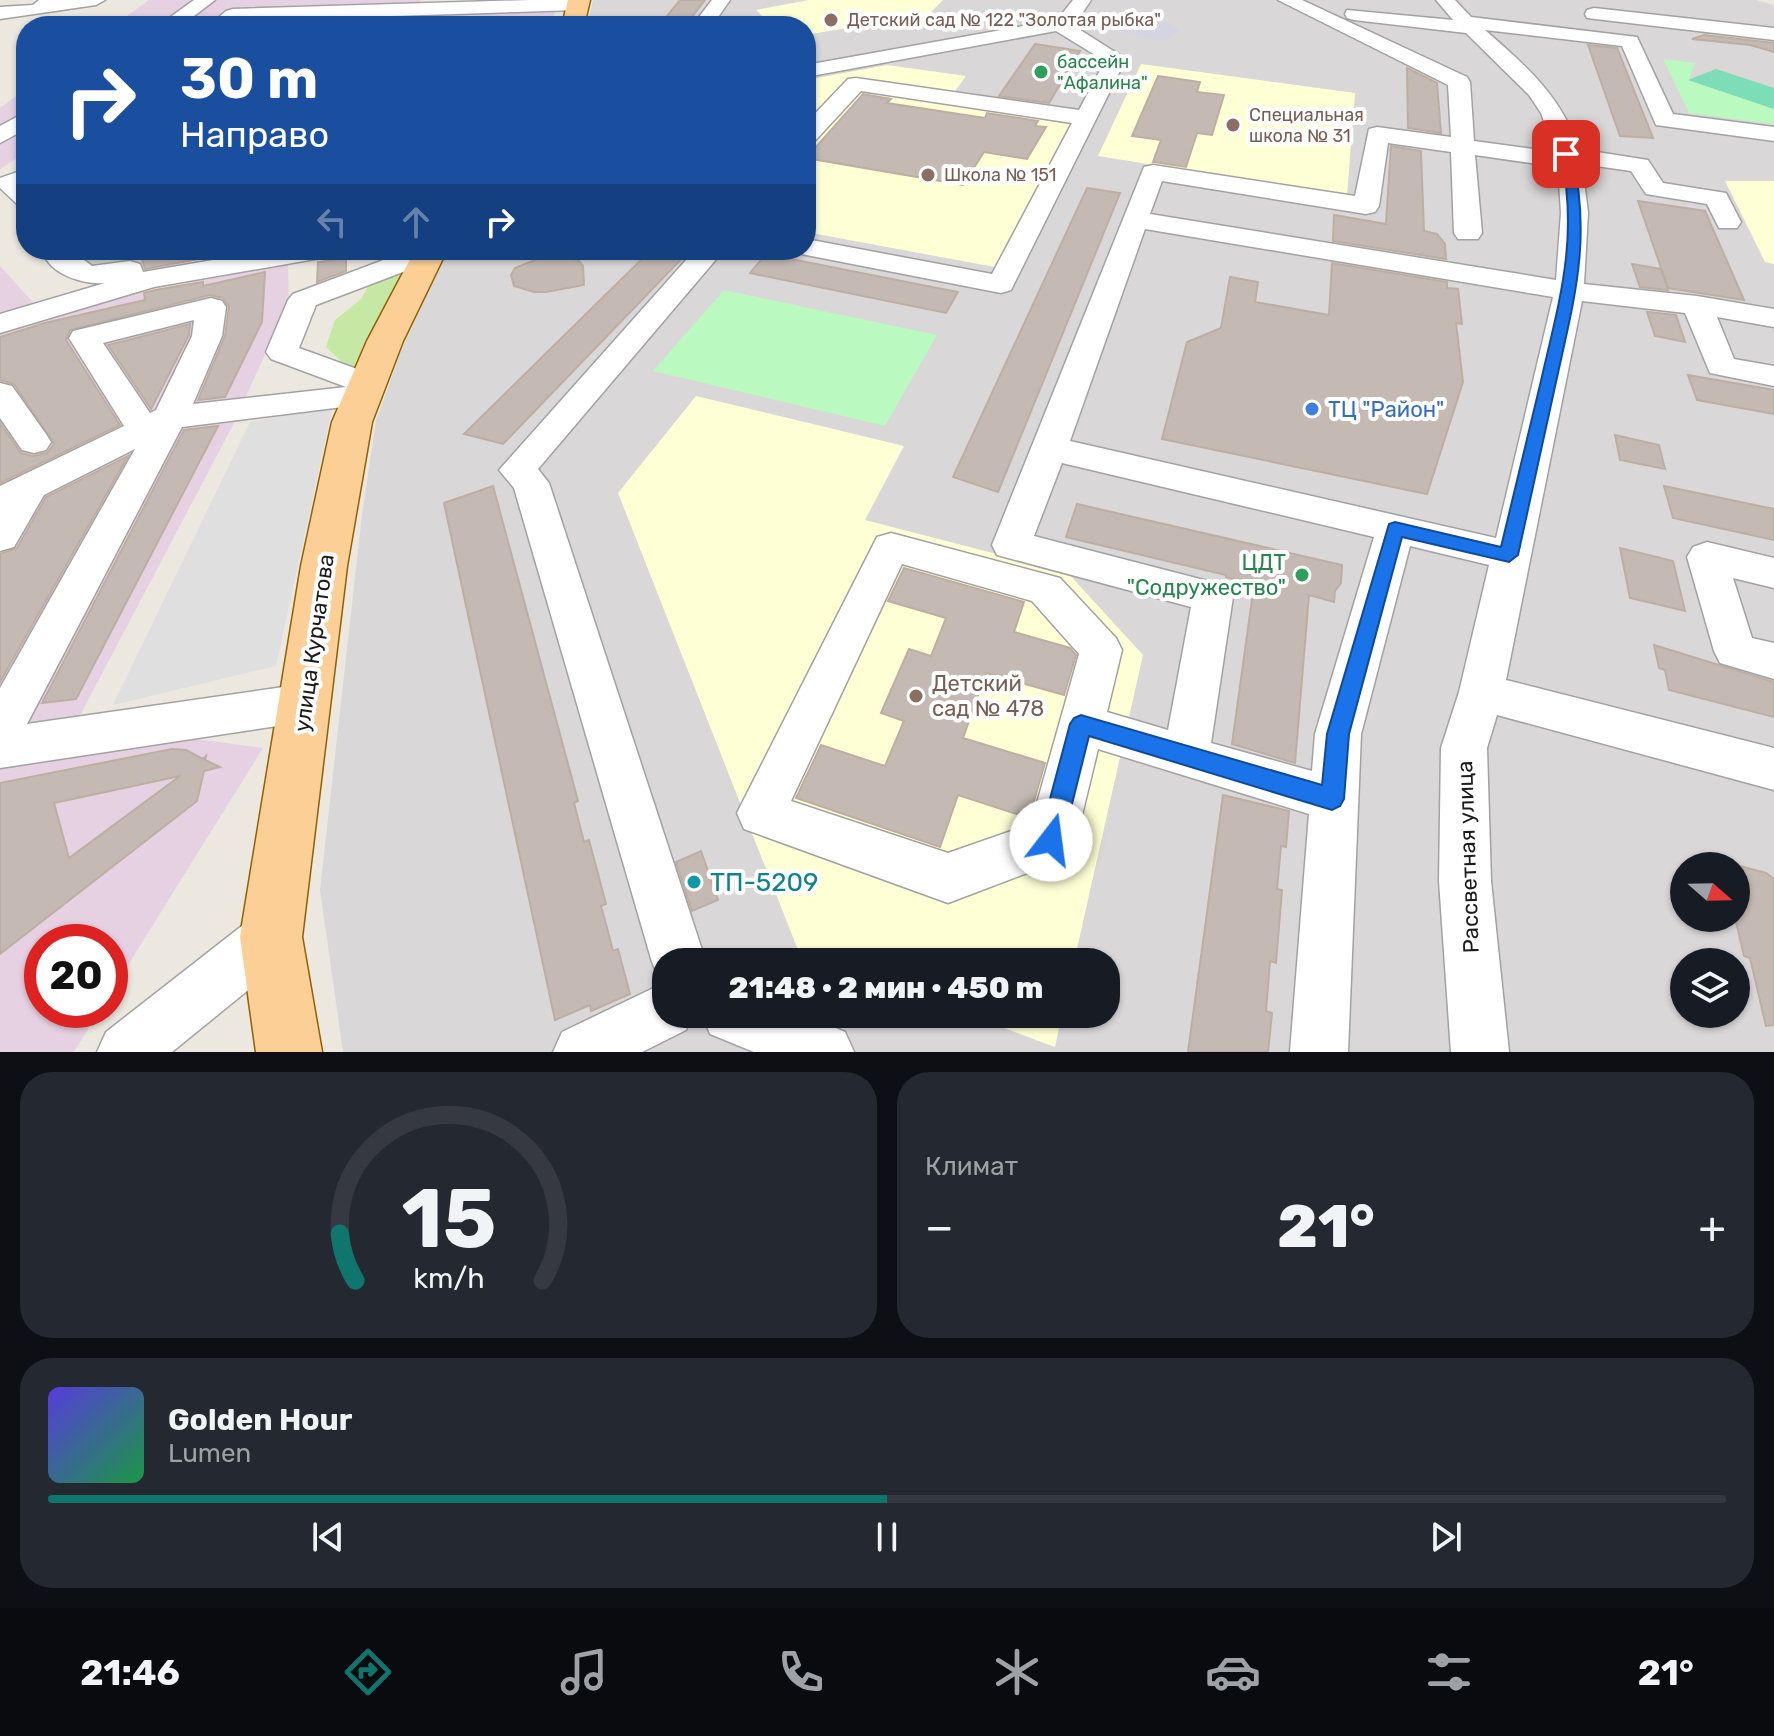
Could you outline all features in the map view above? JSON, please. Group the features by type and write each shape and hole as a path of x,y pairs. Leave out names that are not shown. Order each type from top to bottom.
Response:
{"main road":[{"name":"улица Курчатова","path":"289,1052 271,937 332,523 352,422 426,260"}],"street":[{"path":"0,13 96,0"},
{"path":"183,16 206,0"},
{"path":"816,69 1059,25 1066,23 1082,0"},
{"path":"1287,0 1459,82 1468,233"},
{"path":"232,16 434,5 577,10"},
{"path":"1354,14 1463,10 1630,41 1664,120 1774,134"},
{"name":"Рассветная улица","path":"1463,10 1537,91 1557,124 1575,194 1576,235 1569,291 1481,692 1464,748 1465,881 1480,1052"},
{"path":"1577,12 1774,34"},
{"path":"816,249 1001,284 1116,59 1059,25"},
{"path":"816,126 856,84 1085,118"},
{"path":"1186,756 1213,597 1011,545 1153,172 1366,206 1377,134 1463,147 1639,165 1655,189 1717,198 1728,222"},
{"path":"1135,219 1569,291 1697,305 1774,318"},
{"path":"63,260 76,272 102,275 171,260"},
{"path":"0,324 150,279 262,260"},
{"path":"365,390 282,352 303,300 407,260"},
{"path":"675,948 531,483 517,470 701,260"},
{"path":"1697,305 1721,366 1774,376"},
{"path":"0,537 15,494 157,423 365,390"},
{"path":"0,393 34,442"},
{"path":"0,731 157,423"},
{"path":"1050,448 1509,555"},
{"path":"1319,1052 1338,734 1395,529"},
{"path":"891,547 1046,589 1101,650 1081,724 1051,840 948,878 761,813 891,547"},
{"path":"1774,573 1707,557 1735,651 1774,661"},
{"path":"1481,692 1774,769"},
{"path":"0,748 304,703"},
{"path":"1081,724 1332,799"},
{"path":"126,1052 271,937"},
{"path":"582,1052 652,1017"},
{"path":"765,1028 825,1052"}],"shaded area":[{"path":"149,0 421,0 411,11 556,9 554,16 127,16"},
{"path":"593,0 1756,0 1774,5 1774,1052 343,1052 320,890 362,515 376,421 401,351 443,260 816,260 816,16 589,16"},
{"name":"Детский сад № 122 \"Золотая рыбка\"","path":"809,0 943,0 929,14 816,33 816,16 762,16 756,10"},
{"path":"1125,20 1168,23 1179,31 1168,39 1153,40 1121,31"},
{"name":"Специальная школа № 31","path":"1141,64 1355,93 1347,196 1098,156"},
{"name":"Школа № 151","path":"887,65 966,76 953,94 1081,114 1000,268 816,234 816,78"},
{"path":"16,96 16,159 0,169 0,108"},
{"path":"1725,181 1774,181 1774,264 1765,262"},
{"path":"53,260 197,260 93,281 71,277"},
{"path":"288,264 289,302 232,427 76,723 263,748 128,965 128,924 24,924 24,1028 89,1028 74,1052 0,1052 0,266 41,311"},
{"name":"Детский сад № 478","path":"696,396 904,446 865,520 1067,572 1143,655 1077,948 797,948 618,493"},
{"path":"333,405 276,666 113,705 250,422"},
{"path":"1004,1028 1059,1028 1055,1047"}],"green space":[{"path":"1663,59 1695,63 1689,80 1774,109 1774,124 1689,113"},
{"path":"1716,69 1774,88 1774,109 1688,80"},
{"path":"405,268 355,369 346,366 326,347 335,320 360,300 370,284"},
{"path":"724,290 937,335 885,426 653,371"}],"building":[{"path":"680,0 705,0 693,16 667,16"},
{"path":"1704,35 1774,43 1774,52 1750,45 1692,39"},
{"name":"бассейн \"Афалина\"","path":"1035,44 1080,51 1049,103 999,96"},
{"path":"1588,45 1617,48 1653,138 1620,136"},
{"path":"1407,68 1437,83 1441,133 1408,128"},
{"path":"1158,76 1200,82 1197,92 1224,95 1212,135 1197,133 1186,167 1153,162 1161,140 1132,136"},
{"path":"863,94 891,99 887,103 985,118 987,113 1038,121 1035,126 1046,127 1027,159 984,152 963,185 816,160 816,147"},
{"path":"1391,146 1421,151 1424,231 1437,234 1445,244 1446,259 1333,241 1334,215 1386,224"},
{"path":"1087,188 1120,193 998,492 953,477"},
{"path":"1638,201 1705,211 1744,300 1668,288"},
{"path":"142,260 194,260 145,269"},
{"path":"346,260 346,271 317,282 318,262"},
{"path":"535,260 578,260 583,266 584,285 534,292 514,286 511,275 515,268"},
{"path":"641,260 680,260 503,444 464,434"},
{"path":"761,260 796,260 958,292 946,313 750,273"},
{"name":"ТЦ \"Район\"","path":"1332,263 1447,282 1447,288 1458,289 1462,324 1456,323 1463,382 1427,494 1162,439 1187,342 1221,328 1230,277 1258,282 1255,302 1329,315"},
{"path":"1632,264 1661,269 1668,290 1640,287"},
{"path":"265,272 262,322 225,397 198,400 225,336 229,307 223,298 210,295 70,330 66,340 120,425 0,483 0,423 21,453 33,456 47,453 54,444 14,384 0,380 0,337 45,323 145,300 144,293 155,290 203,282 203,286"},
{"path":"1647,312 1676,315 1685,342 1655,336"},
{"path":"190,324 189,335 151,409 108,345"},
{"path":"1688,375 1774,390 1774,414 1697,400"},
{"path":"218,426 76,699 42,703 184,430"},
{"path":"1615,435 1659,445 1665,469 1620,460"},
{"path":"128,456 0,682 0,554 17,548 46,497"},
{"path":"493,486 578,801 574,803 584,842 589,840 606,904 601,906 613,951 618,949 630,994 591,1011 590,1005 555,1020 444,503"},
{"path":"1664,486 1774,509 1774,540 1673,518"},
{"path":"1077,504 1342,565 1341,583 1335,591 1334,602 1309,595 1295,763 1232,744 1254,585 1226,575 1066,537"},
{"path":"1620,548 1673,561 1685,611 1630,598"},
{"path":"904,568 1024,602 1014,632 1070,648 1076,655 1064,695 986,673 963,738 1045,763 1029,818 958,795 940,847 796,798 821,745 885,766 904,721 881,713 909,649 931,656 946,618 888,601"},
{"path":"1654,645 1774,682 1774,717 1669,690 1665,670 1659,668"},
{"path":"172,749 186,750 203,759 206,756 205,760 220,767 204,771 197,801 39,924 24,924 24,935 0,954 0,783","holes":["180,776 69,858 54,803"]},
{"path":"1223,795 1289,811 1286,847 1281,846 1277,889 1282,890 1276,963 1270,961 1266,1011 1272,1013 1268,1052 1188,1052"},
{"name":"ТП-5209","path":"701,851 718,900 692,911 676,862"},
{"path":"1750,869 1774,879 1774,1025 1766,1026 1750,948 1742,948 1738,932 1750,932"}],"place":[{"name":"Детский сад № 122 \"Золотая рыбка\"","path":"831,20"},
{"name":"бассейн \"Афалина\"","path":"1041,72"},
{"name":"Специальная школа № 31","path":"1233,125"},
{"name":"Школа № 151","path":"928,175"},
{"name":"ТЦ \"Район\"","path":"1312,409"},
{"name":"ЦДТ \"Содружество\"","path":"1302,575"},
{"name":"Детский сад № 478","path":"916,696"},
{"name":"ТП-5209","path":"694,882"}],"route":[{"path":"1051,840 1081,724 1332,799 1338,734 1395,529 1509,555 1569,291 1576,235 1575,194 1566,154"}]}
